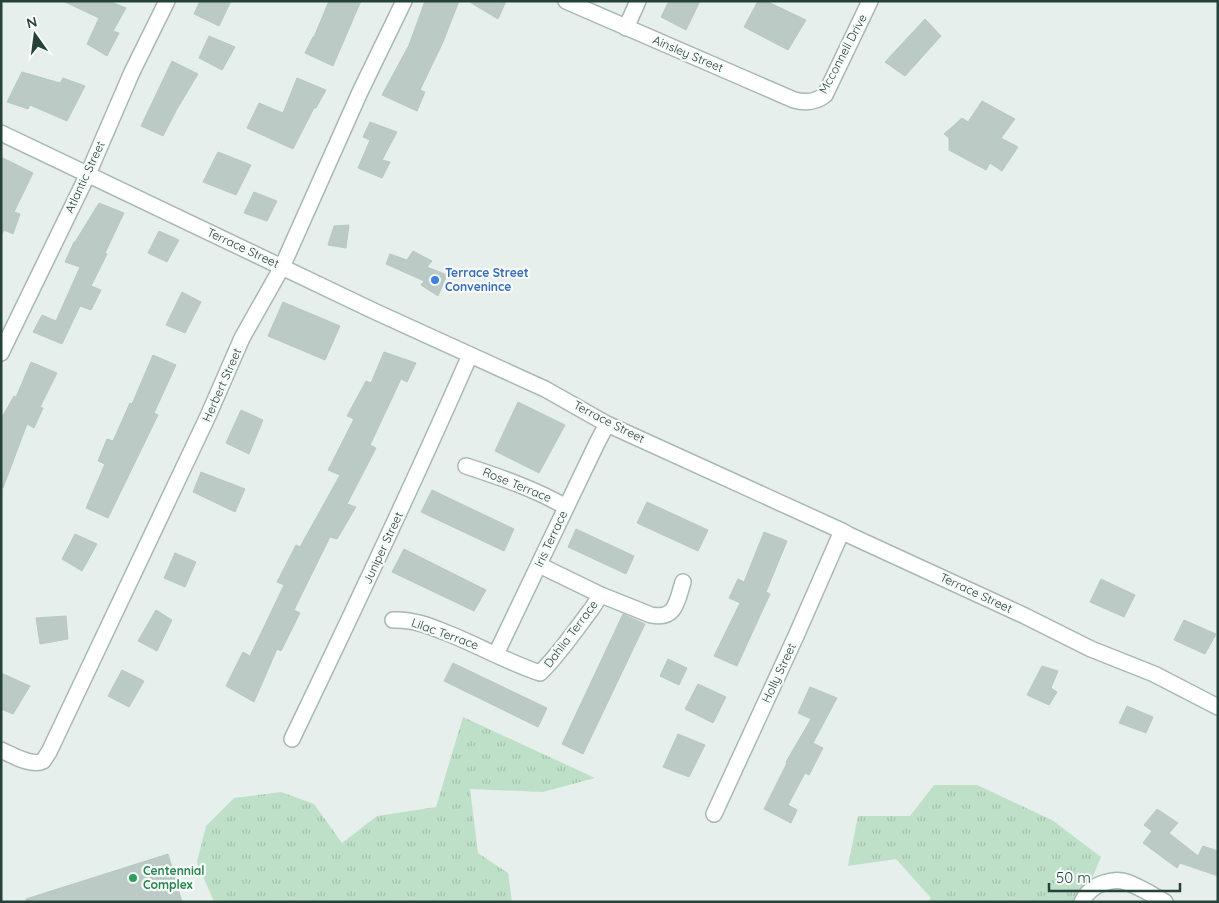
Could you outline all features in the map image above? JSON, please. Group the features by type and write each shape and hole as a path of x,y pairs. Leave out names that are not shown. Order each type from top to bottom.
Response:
{"street":[{"name":"Atlantic Street","path":"1,353 88,174 132,72 167,1"},
{"name":"Herbert Street","path":"1,750 36,764 43,761 49,752 208,416 242,338 282,267 360,92 404,1"},
{"name":"Ainsley Street","path":"566,1 794,100 810,101"},
{"path":"626,28 638,1"},
{"name":"Mcconnell Drive","path":"810,101 818,100 825,95 870,1"},
{"name":"Terrace Street","path":"1,133 282,267 545,389 607,424 842,531 1091,648 1154,674 1218,707"},
{"name":"Juniper Street","path":"292,739 382,552 470,355"},
{"name":"Iris Terrace","path":"496,654 596,443 607,424"},
{"name":"Rose Terrace","path":"466,466 533,490 549,497 566,508"},
{"name":"Holly Street","path":"714,814 842,531"},
{"path":"539,565 601,595 651,615 661,616 668,614 673,609 683,582"},
{"name":"Dahlia Terrace","path":"540,673 574,633 601,595"},
{"name":"Lilac Terrace","path":"393,620 424,624 540,673"},
{"path":"1082,902 1093,888 1106,882 1117,881 1128,883 1166,902"}],"green space":[{"path":"463,717 595,778 543,792 470,789 478,853 508,873 512,902 214,902 197,862 206,826 234,798 281,792 314,804 342,843 377,816 436,807"},
{"path":"934,785 977,785 1052,820 1101,857 1082,902 928,902 931,898 896,859 848,866 858,816 910,816"}],"building":[{"path":"63,1 109,1 126,8 113,31 119,33 107,56 87,44 99,18"},
{"path":"200,1 231,1 219,26 194,14"},
{"path":"329,1 361,1 333,66 305,53"},
{"path":"425,1 459,1 443,42 420,90 425,92 417,111 382,95 409,45"},
{"path":"468,1 506,1 498,19"},
{"path":"669,1 700,1 686,30 661,17"},
{"path":"758,1 766,1 806,20 788,50 744,27"},
{"path":"925,19 941,36 905,76 885,62"},
{"path":"209,36 235,47 222,70 199,58"},
{"path":"172,61 198,74 163,136 141,126"},
{"path":"22,72 60,83 63,78 85,86 67,121 30,105 28,109 7,102"},
{"path":"297,78 326,90 316,108 314,108 293,149 247,128 259,103 283,113"},
{"path":"982,101 1015,119 1001,138 1018,147 1002,171 990,163 986,170 949,150 949,138 944,134 962,118 968,122"},
{"path":"370,122 397,132 382,160 390,162 382,178 358,168 370,140 363,137"},
{"path":"218,152 251,165 236,195 203,182"},
{"path":"1,157 33,173 14,212 20,214 13,234 4,230 1,236"},
{"path":"254,192 277,201 267,221 244,213"},
{"path":"99,203 124,213 91,286 101,290 91,310 80,306 62,344 33,332 42,315 56,321 80,267 65,262 74,242"},
{"path":"349,225 346,248 328,245 334,226"},
{"path":"159,231 179,240 167,262 148,253"},
{"path":"413,251 432,261 427,267 447,275 438,296 421,285 424,281 386,264 390,254 407,260"},
{"path":"182,292 201,302 185,333 166,325"},
{"path":"283,302 340,326 325,360 268,336"},
{"path":"384,352 416,363 407,382 401,379 370,445 376,448 347,504 356,507 337,539 330,537 294,610 300,613 281,651 277,649 254,702 226,686 243,652 250,656 284,585 277,582 296,545 300,547 340,475 328,470 354,419 347,416 366,381 371,383"},
{"path":"153,355 176,365 154,413 158,415 108,518 86,508 105,464 98,461 107,439 113,441 130,403 132,404"},
{"path":"31,362 57,373 40,407 43,408 34,428 27,424 3,488 1,488 1,419 14,396 16,397"},
{"path":"518,402 565,425 539,473 495,451"},
{"path":"241,410 263,420 249,454 226,443"},
{"path":"201,472 245,489 235,512 193,492"},
{"path":"432,490 514,529 504,551 421,512"},
{"path":"647,502 708,530 698,551 637,523"},
{"path":"576,529 634,556 626,574 568,547"},
{"path":"764,532 787,541 766,592 770,594 737,666 714,656 740,603 729,598 738,579 744,582"},
{"path":"75,534 97,544 82,571 62,559"},
{"path":"404,549 486,590 474,611 392,572"},
{"path":"175,553 196,562 185,587 164,578"},
{"path":"1101,579 1135,595 1124,617 1090,602"},
{"path":"156,610 172,620 157,651 138,641"},
{"path":"623,614 645,624 583,754 562,744"},
{"path":"66,616 68,639 40,644 36,618"},
{"path":"1184,620 1216,634 1205,654 1174,640"},
{"path":"668,659 687,668 679,685 660,676"},
{"path":"453,663 547,708 538,727 444,681"},
{"path":"1042,666 1058,671 1051,688 1057,692 1049,705 1027,695"},
{"path":"122,670 144,681 129,707 108,696"},
{"path":"1,673 30,686 13,714 1,709"},
{"path":"698,684 726,697 713,723 685,709"},
{"path":"810,687 837,698 813,743 823,748 809,775 805,773 788,805 797,810 791,823 764,809 786,762 811,719 798,713"},
{"path":"1127,706 1153,717 1146,733 1119,723"},
{"path":"678,734 705,745 689,777 663,767"},
{"path":"1157,809 1178,823 1169,833 1198,856 1203,846 1218,851 1218,876 1180,863 1177,868 1143,843 1152,831 1144,825"},
{"name":"Centennial Complex","path":"168,854 182,902 26,902 26,899"}],"place":[{"name":"Terrace Street Convenince","path":"435,280"},
{"name":"Centennial Complex","path":"133,878"}]}
